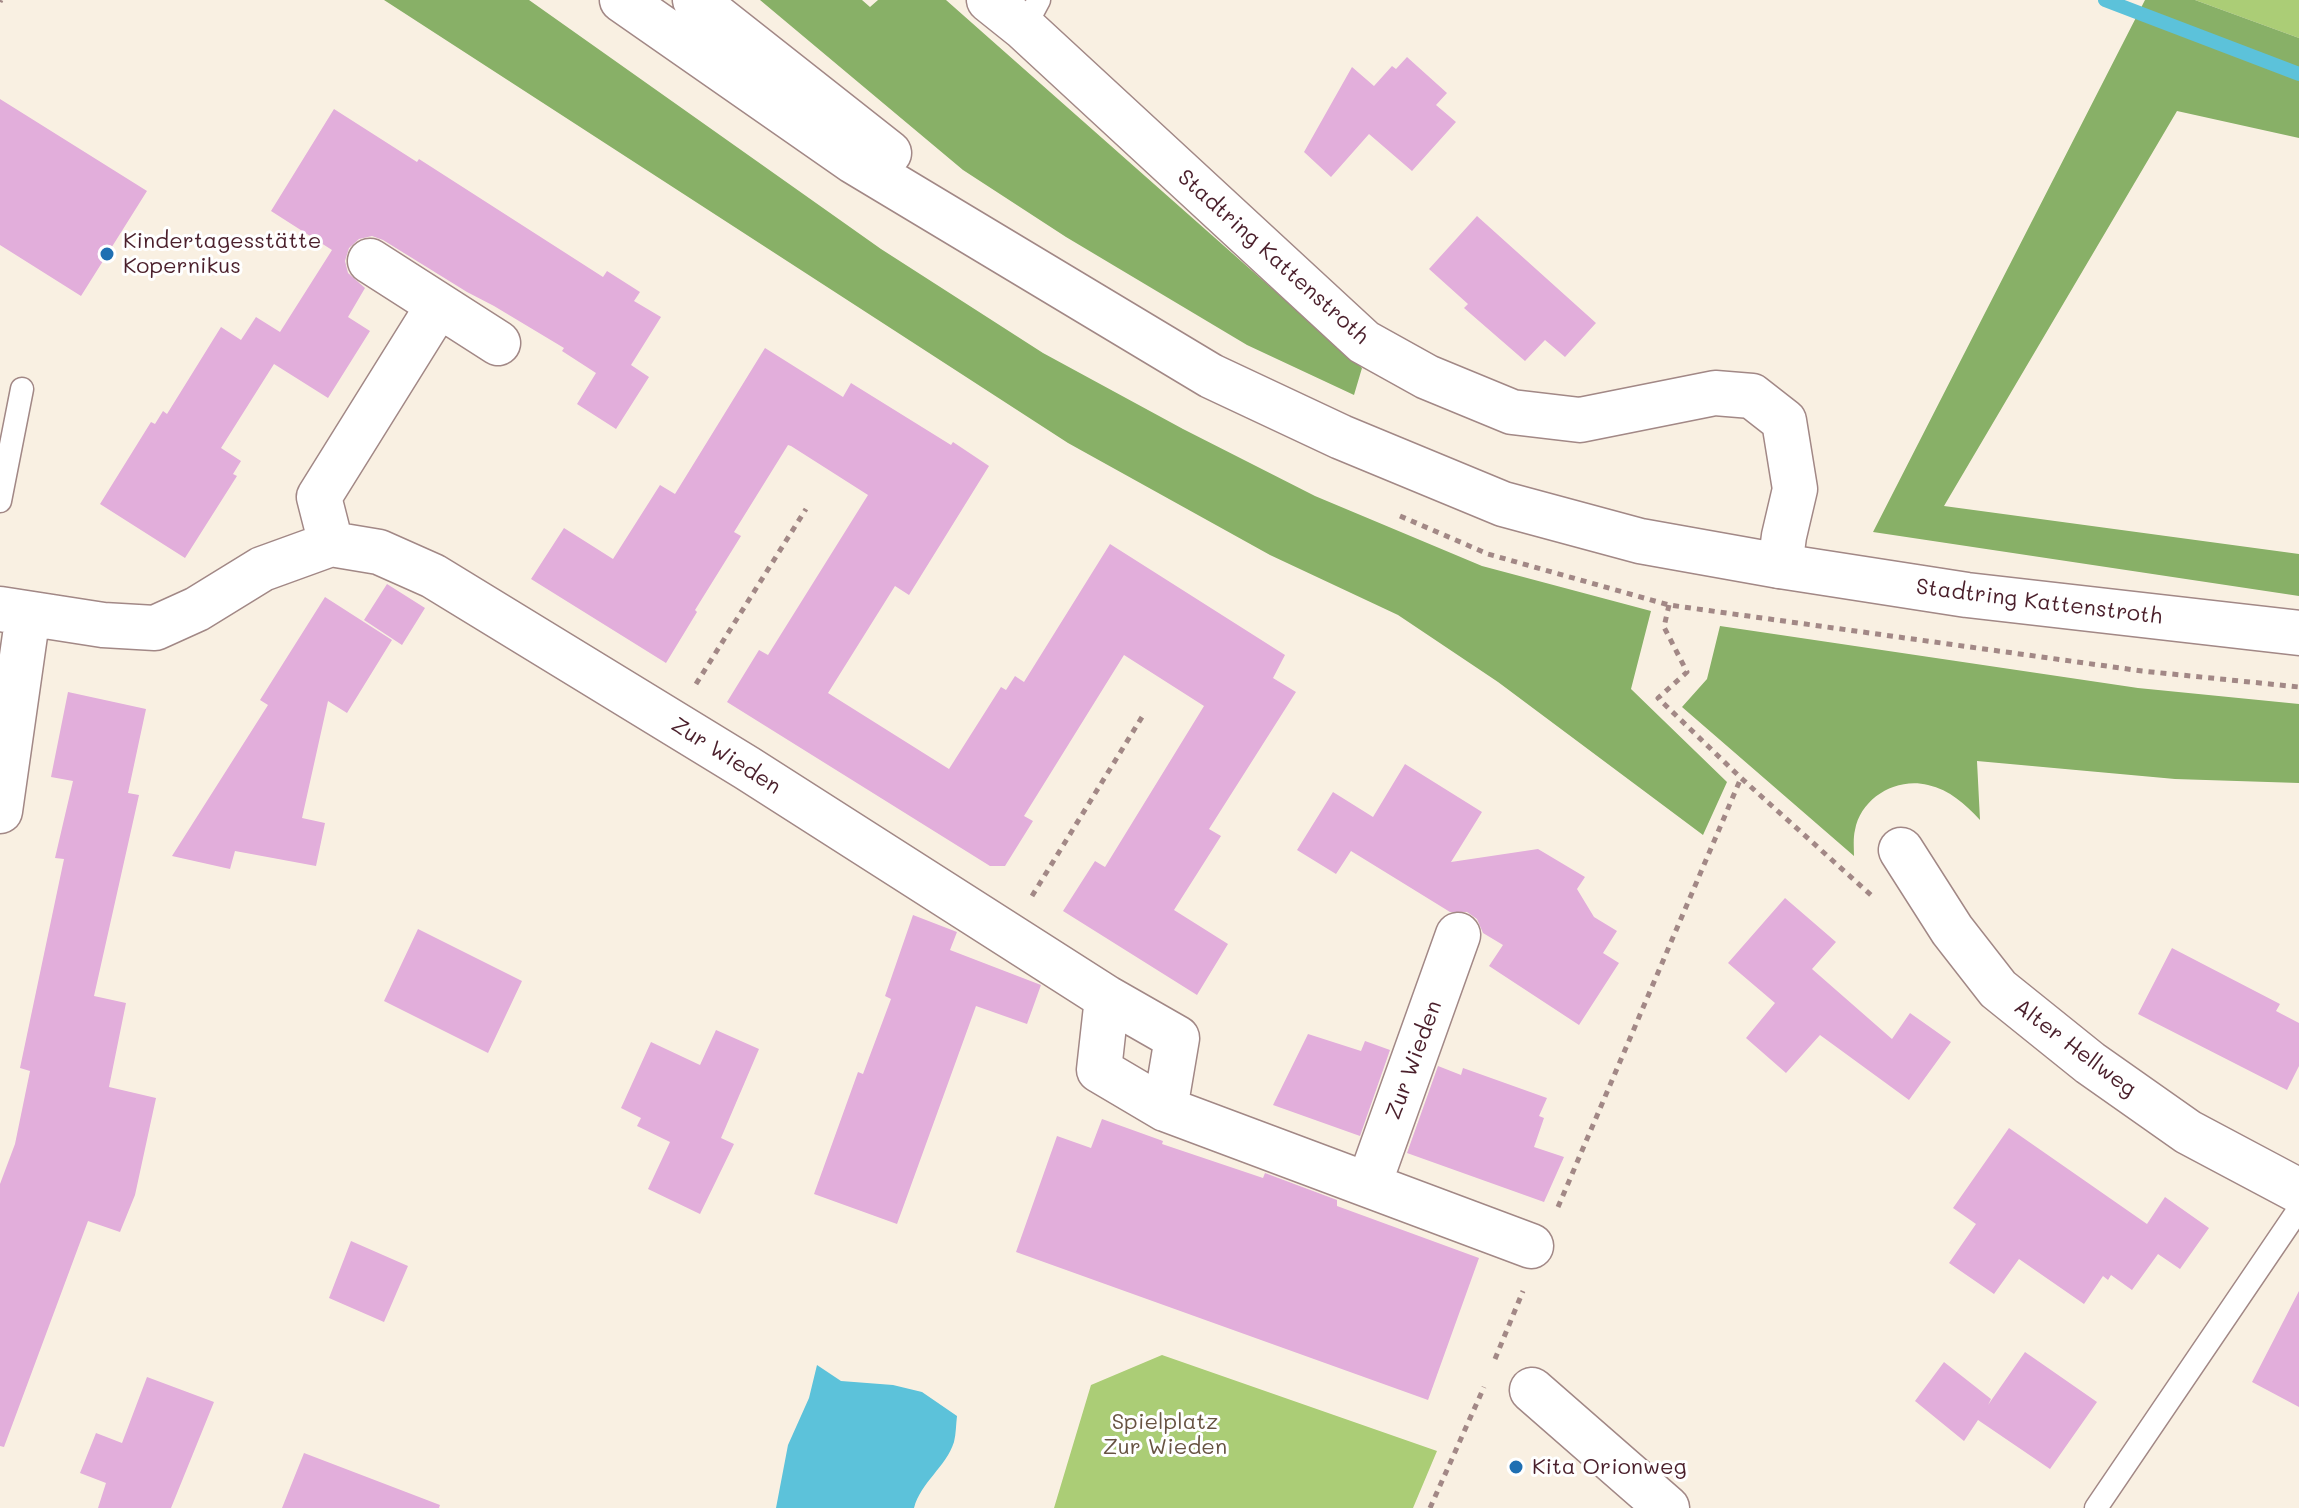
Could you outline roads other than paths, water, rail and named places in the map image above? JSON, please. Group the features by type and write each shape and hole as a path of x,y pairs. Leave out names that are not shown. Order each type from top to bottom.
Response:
{"street":[{"name":"Stadtring Kattenstroth","path":"622,0 853,161 1211,376 1341,437 1503,504 1640,541 1780,566 1967,595 2299,633"},
{"name":"Stadtring Kattenstroth","path":"695,0 1081,300"},
{"name":"Stadtring Kattenstroth","path":"989,0 1031,14 1364,342 1427,377 1512,412 1580,420 1715,393 1752,396 1784,421 1795,489 1780,566"},
{"path":"370,261 498,343"},
{"path":"331,544 319,497 438,306"},
{"name":"Zur Wieden","path":"14,611 103,625 155,628 197,609 262,569 331,544 379,552 433,576 673,722 1107,998 1177,1038 1165,1109"},
{"path":"0,811 14,611"},
{"name":"Alter Hellweg","path":"1901,850 1952,930 1998,989 2090,1063 2188,1132 2299,1191"},
{"name":"Zur Wieden","path":"1369,1184 1458,935"},
{"path":"1107,998 1099,1070 1165,1109 1538,1247"},
{"path":"1532,1390 1667,1508"}],"lane":[{"path":"0,501 22,389"},
{"path":"2096,1508 2299,1209"}],"water":[{"path":"817,1365 841,1381 893,1385 922,1392 957,1416 955,1439 950,1451 922,1490 914,1508 776,1508 788,1445 809,1398"}],"waterway":[{"path":"2105,0 2299,74"}],"place":[{"name":"Kindertagesstätte Kopernikus","path":"107,254"},
{"name":"Kita Orionweg","path":"1516,1467"}],"park label":[{"name":"Spielplatz Zur Wieden","path":"1165,1434"}]}
